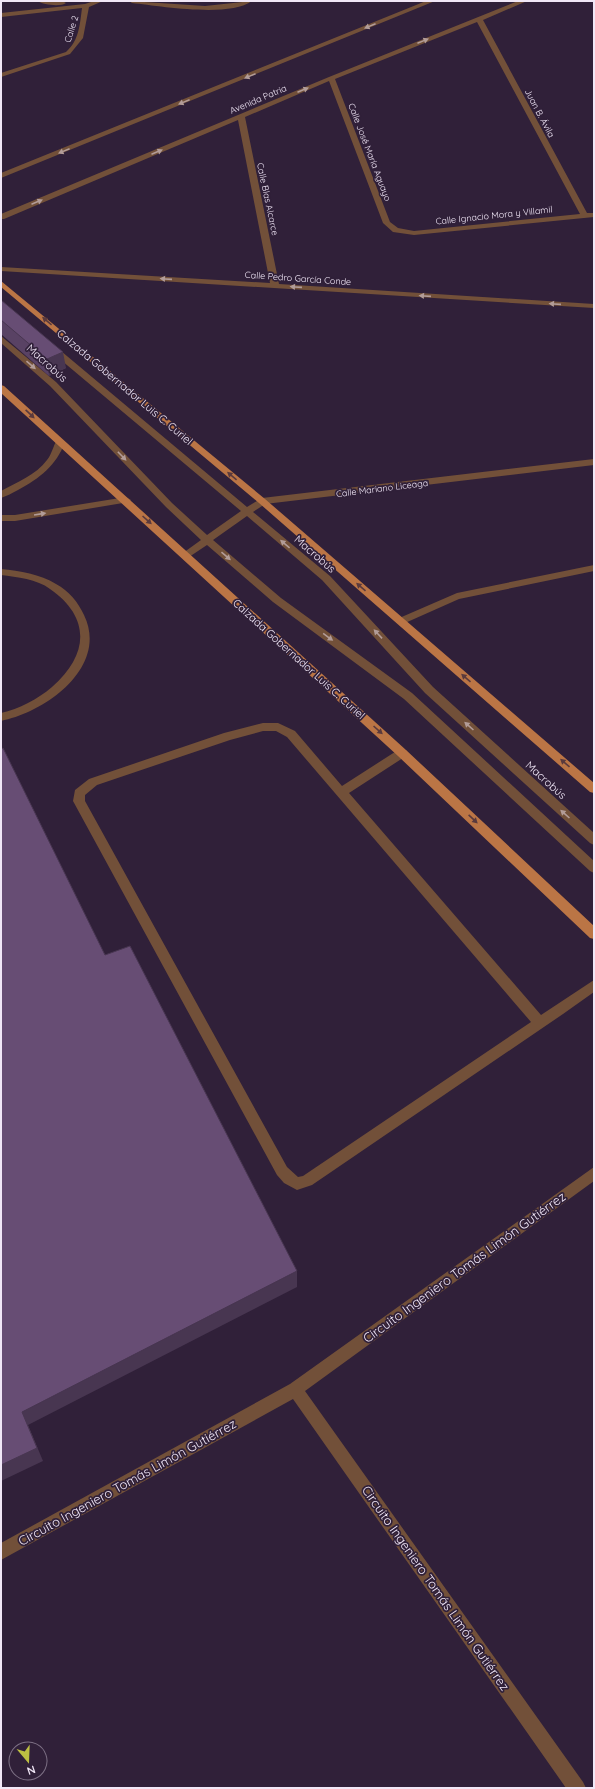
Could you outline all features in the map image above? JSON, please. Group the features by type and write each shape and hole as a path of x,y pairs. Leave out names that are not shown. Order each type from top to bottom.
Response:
{"main road":[{"name":"Calzada Gobernador Luis C. Curiel","path":"1,283 262,501 594,788"},
{"name":"Calzada Gobernador Luis C. Curiel","path":"1,388 126,500 402,753 594,934"}],"street":[{"name":"Calle 2","path":"1,75 61,56 74,49 85,20 86,6 64,2 41,1"},
{"path":"1,15 86,6 100,1"},
{"path":"132,1 210,9 231,7 249,1"},
{"path":"1,176 432,1"},
{"name":"Avenida Patria","path":"1,217 331,78 524,1"},
{"name":"Juan B. Ávila","path":"479,19 585,216"},
{"name":"Calle José María Aguayo","path":"331,78 387,223 396,230"},
{"name":"Calle Blas Alcarce","path":"241,117 275,286"},
{"name":"Calle Ignacio Mora y Villamil","path":"396,230 414,233 594,215"},
{"name":"Calle Pedro García Conde","path":"1,269 594,306"},
{"name":"Macrobús","path":"1,339 53,384 169,505 208,541 277,600 408,696 594,868"},
{"name":"Macrobús","path":"43,340 326,578 429,690 594,840"},
{"path":"1,494 35,477 48,466 57,455 60,442"},
{"name":"Calle Mariano Liceaga","path":"262,501 594,462"},
{"path":"1,518 15,518 126,500"},
{"path":"186,555 208,541 262,501"},
{"path":"401,621 457,596 594,568"},
{"path":"1,572 24,575 53,586 74,604 85,627 84,652 70,677 44,699 11,715 1,717"},
{"path":"540,1023 292,734 278,727 271,726 228,736 93,782 79,793 79,801 282,1171 289,1179 297,1184 307,1181 374,1134 540,1023 594,985"},
{"path":"342,792 402,753"},
{"name":"Circuito Ingeniero Tomás Limón Gutiérrez","path":"1,1552 295,1389 594,1173"},
{"name":"Circuito Ingeniero Tomás Limón Gutiérrez","path":"295,1389 577,1788"}],"building":[{"path":"1,300 63,352 47,359 1,320"},
{"path":"3,748 105,955 130,946 297,1271 22,1412 37,1448 1,1465 1,749"}]}
